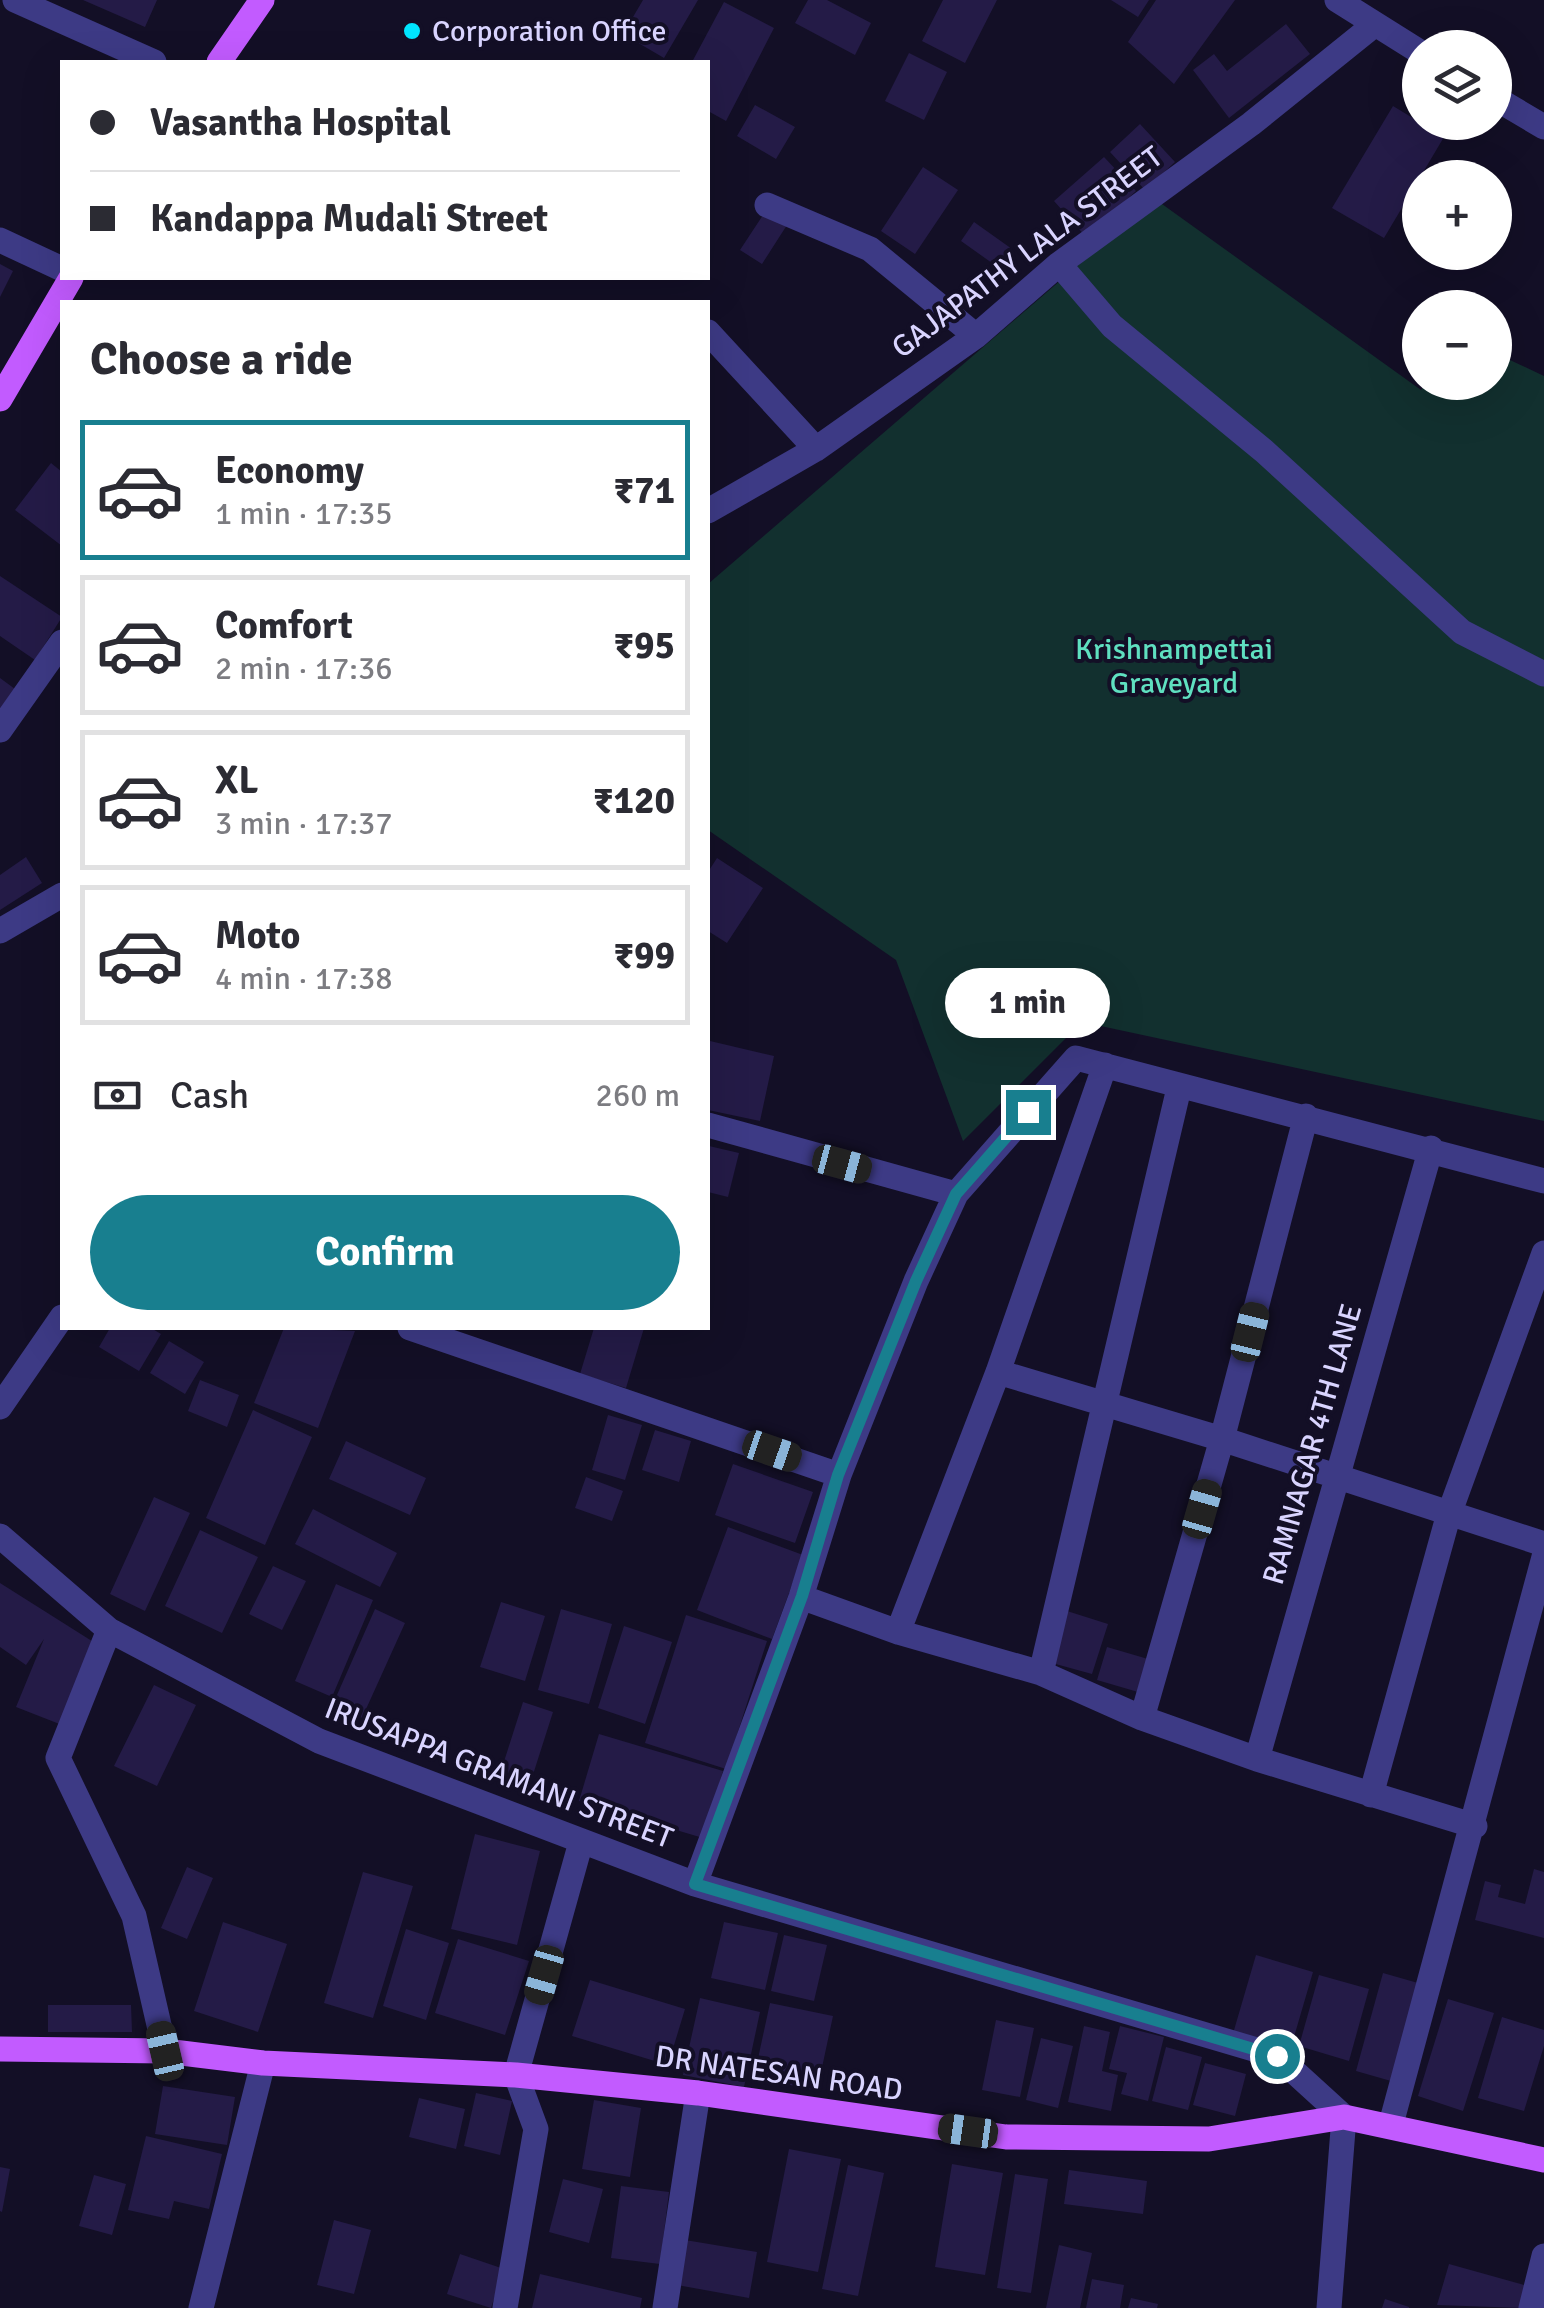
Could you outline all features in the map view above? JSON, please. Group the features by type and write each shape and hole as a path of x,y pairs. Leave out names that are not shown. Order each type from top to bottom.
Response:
{"main road":[{"path":"220,60 262,0"},
{"path":"0,399 70,280"},
{"name":"DR NATESAN ROAD","path":"0,2050 165,2051 263,2063 516,2075 698,2093 1025,2137 1210,2139 1344,2117 1391,2124 1544,2160"}],"street":[{"path":"15,0 150,60"},
{"path":"1337,0 1402,41"},
{"name":"GAJAPATHY LALA STREET","path":"710,510 816,450 976,336 1059,264 1251,124 1374,25"},
{"path":"1512,108 1544,127"},
{"path":"766,204 870,249 976,336"},
{"path":"0,240 60,268"},
{"path":"1059,264 1112,326 1264,451 1462,632 1544,674"},
{"path":"710,334 816,450"},
{"path":"0,730 60,645"},
{"path":"0,931 60,896"},
{"path":"695,1884 802,1596 838,1475 956,1194 1076,1058 1179,1088 1431,1148 1544,1181"},
{"path":"898,1632 998,1372 1105,1065"},
{"path":"1041,1673 1179,1088"},
{"path":"1142,1718 1222,1439 1306,1116"},
{"path":"710,1126 956,1194"},
{"name":"RAMNAGAR 4TH LANE","path":"1257,1759 1431,1148"},
{"path":"1372,1794 1448,1517 1544,1253"},
{"path":"0,1407 60,1321"},
{"path":"416,1330 838,1475"},
{"path":"998,1372 1222,1439 1448,1517 1544,1544"},
{"name":"IRUSAPPA GRAMANI STREET","path":"0,1536 109,1630 320,1742 695,1884 1277,2056 1344,2117"},
{"path":"1391,2124 1544,1557"},
{"path":"802,1596 898,1632 1041,1673 1142,1718 1257,1759 1474,1826"},
{"path":"109,1630 58,1758 134,1916 165,2051"},
{"path":"505,2308 536,2130 516,2075 581,1842"},
{"path":"202,2308 263,2063"},
{"path":"665,2308 698,2093"},
{"path":"1329,2308 1344,2117"},
{"path":"1530,2308 1544,2256"}],"green space":[{"name":"Krishnampettai Graveyard","path":"1155,199 1402,376 1402,400 1512,400 1512,361 1544,376 1544,1121 1082,1022 963,1141 896,960 710,831 710,582"}],"building":[{"path":"83,0 157,0 145,27"},
{"path":"643,0 698,0 664,58 623,34"},
{"path":"808,0 827,0 871,23 855,55 795,23"},
{"path":"943,0 997,0 965,63 922,41"},
{"path":"1111,0 1149,0 1138,17"},
{"path":"1156,0 1235,0 1174,84 1128,42"},
{"path":"724,2 774,28 726,121 710,112 710,60 693,60"},
{"path":"1286,24 1310,54 1229,118 1193,70 1214,54 1227,71"},
{"path":"909,53 947,72 924,120 885,101"},
{"path":"755,105 795,127 776,159 737,136"},
{"path":"1393,106 1402,111 1402,140 1442,140 1430,160 1402,160 1402,208 1384,238 1332,208"},
{"path":"1140,124 1175,162 1145,190 1110,152"},
{"path":"1104,157 1136,191 1086,237 1054,201"},
{"path":"923,167 958,190 915,254 881,231"},
{"path":"765,212 787,225 762,264 740,250"},
{"path":"974,222 1012,249 999,268 961,241"},
{"path":"0,264 13,271 0,297"},
{"path":"51,463 60,470 60,544 15,510"},
{"path":"0,576 60,616 35,660 0,636"},
{"path":"0,678 15,689 0,710"},
{"path":"26,857 42,883 0,910 0,875"},
{"path":"717,858 763,888 727,943 710,932 710,869"},
{"path":"710,1041 774,1056 760,1121 710,1110"},
{"path":"710,1146 739,1153 728,1197 710,1192"},
{"path":"109,1330 154,1330 161,1334 139,1371 99,1347"},
{"path":"283,1330 355,1331 318,1428 254,1403"},
{"path":"593,1330 643,1330 626,1388 580,1374"},
{"path":"169,1341 204,1362 185,1394 150,1373"},
{"path":"200,1380 239,1395 227,1427 188,1411"},
{"path":"253,1410 312,1437 265,1545 206,1518"},
{"path":"608,1415 642,1425 625,1480 592,1470"},
{"path":"655,1430 691,1441 679,1482 642,1470"},
{"path":"346,1441 426,1478 410,1515 329,1479"},
{"path":"733,1464 813,1492 795,1543 715,1515"},
{"path":"586,1477 623,1491 612,1521 575,1508"},
{"path":"154,1497 190,1513 145,1611 110,1594"},
{"path":"313,1509 397,1553 380,1587 295,1544"},
{"path":"728,1527 803,1555 772,1639 697,1610"},
{"path":"200,1530 258,1557 222,1633 165,1606"},
{"path":"273,1566 306,1581 282,1630 249,1614"},
{"path":"0,1583 95,1643 62,1725 16,1707 44,1639 26,1665 0,1647"},
{"path":"336,1584 373,1600 332,1697 295,1681"},
{"path":"501,1602 545,1616 525,1681 480,1667"},
{"path":"375,1609 405,1623 362,1718 333,1704"},
{"path":"561,1609 612,1624 589,1704 538,1690"},
{"path":"1067,1611 1108,1624 1092,1674 1052,1663"},
{"path":"686,1615 767,1641 726,1769 645,1743"},
{"path":"624,1626 672,1642 645,1724 598,1708"},
{"path":"1107,1647 1148,1659 1138,1692 1097,1680"},
{"path":"154,1685 196,1705 157,1786 114,1766"},
{"path":"523,1702 553,1712 530,1784 500,1774"},
{"path":"599,1734 723,1771 703,1838 579,1801"},
{"path":"475,1834 540,1851 517,1945 451,1929"},
{"path":"187,1867 213,1878 187,1939 161,1928"},
{"path":"1534,1869 1544,1872 1544,1938 1475,1920 1485,1881 1501,1885 1498,1897 1525,1904"},
{"path":"363,1872 413,1886 373,2018 324,2003"},
{"path":"223,1922 287,1944 258,2032 194,2011"},
{"path":"724,1922 778,1933 765,1990 711,1978"},
{"path":"406,1929 449,1943 426,2020 383,2006"},
{"path":"784,1935 827,1945 814,2001 771,1991"},
{"path":"458,1939 529,1961 505,2035 435,2013"},
{"path":"1256,1955 1313,1972 1289,2054 1232,2037"},
{"path":"1383,1973 1425,1985 1398,2083 1356,2071"},
{"path":"1319,1975 1369,1989 1349,2061 1299,2046"},
{"path":"590,1980 685,2009 668,2065 572,2036"},
{"path":"700,1998 760,2012 744,2087 683,2075"},
{"path":"1448,1999 1494,2013 1463,2111 1418,2096"},
{"path":"770,2003 833,2016 817,2091 754,2077"},
{"path":"48,2005 131,2005 132,2032 48,2032"},
{"path":"1502,2017 1544,2030 1544,2046 1524,2111 1478,2098"},
{"path":"996,2020 1034,2028 1020,2097 982,2090"},
{"path":"1084,2026 1110,2032 1102,2071 1118,2075 1111,2111 1068,2102"},
{"path":"1120,2026 1164,2037 1148,2101 1121,2094 1127,2073 1109,2069"},
{"path":"1041,2038 1073,2046 1058,2108 1026,2100"},
{"path":"1166,2047 1202,2057 1188,2110 1152,2101"},
{"path":"1205,2063 1246,2074 1235,2116 1193,2105"},
{"path":"163,2086 235,2097 227,2145 155,2134"},
{"path":"476,2093 512,2101 500,2155 464,2146"},
{"path":"419,2098 465,2109 456,2149 409,2137"},
{"path":"594,2100 641,2108 630,2177 582,2169"},
{"path":"146,2136 222,2154 209,2209 174,2201 169,2219 128,2210"},
{"path":"789,2149 841,2159 818,2272 767,2262"},
{"path":"952,2164 1003,2173 985,2275 935,2267"},
{"path":"848,2165 884,2173 858,2296 822,2289"},
{"path":"0,2167 10,2169 2,2212 0,2211"},
{"path":"1069,2170 1147,2181 1143,2214 1064,2204"},
{"path":"1015,2174 1048,2179 1031,2293 997,2288"},
{"path":"94,2175 126,2184 112,2235 79,2226"},
{"path":"563,2179 603,2189 589,2243 549,2232"},
{"path":"621,2186 669,2192 660,2264 611,2258"},
{"path":"334,2220 371,2230 354,2294 317,2285"},
{"path":"685,2240 757,2252 749,2298 677,2285"},
{"path":"1059,2245 1092,2253 1080,2308 1046,2308"},
{"path":"460,2254 504,2269 491,2308 447,2294"},
{"path":"1449,2264 1528,2286 1522,2308 1437,2305"},
{"path":"540,2274 642,2298 640,2308 532,2308"},
{"path":"1092,2279 1124,2285 1120,2308 1086,2308"},
{"path":"1131,2298 1158,2304 1157,2308 1128,2308"},
{"path":"1385,2299 1409,2307 1409,2308 1382,2308"}],"place":[{"name":"Corporation Office","path":"412,31"}],"route":[{"path":"1028,1112 956,1194 916,1281 838,1475 802,1596 695,1884 1277,2056"}]}
